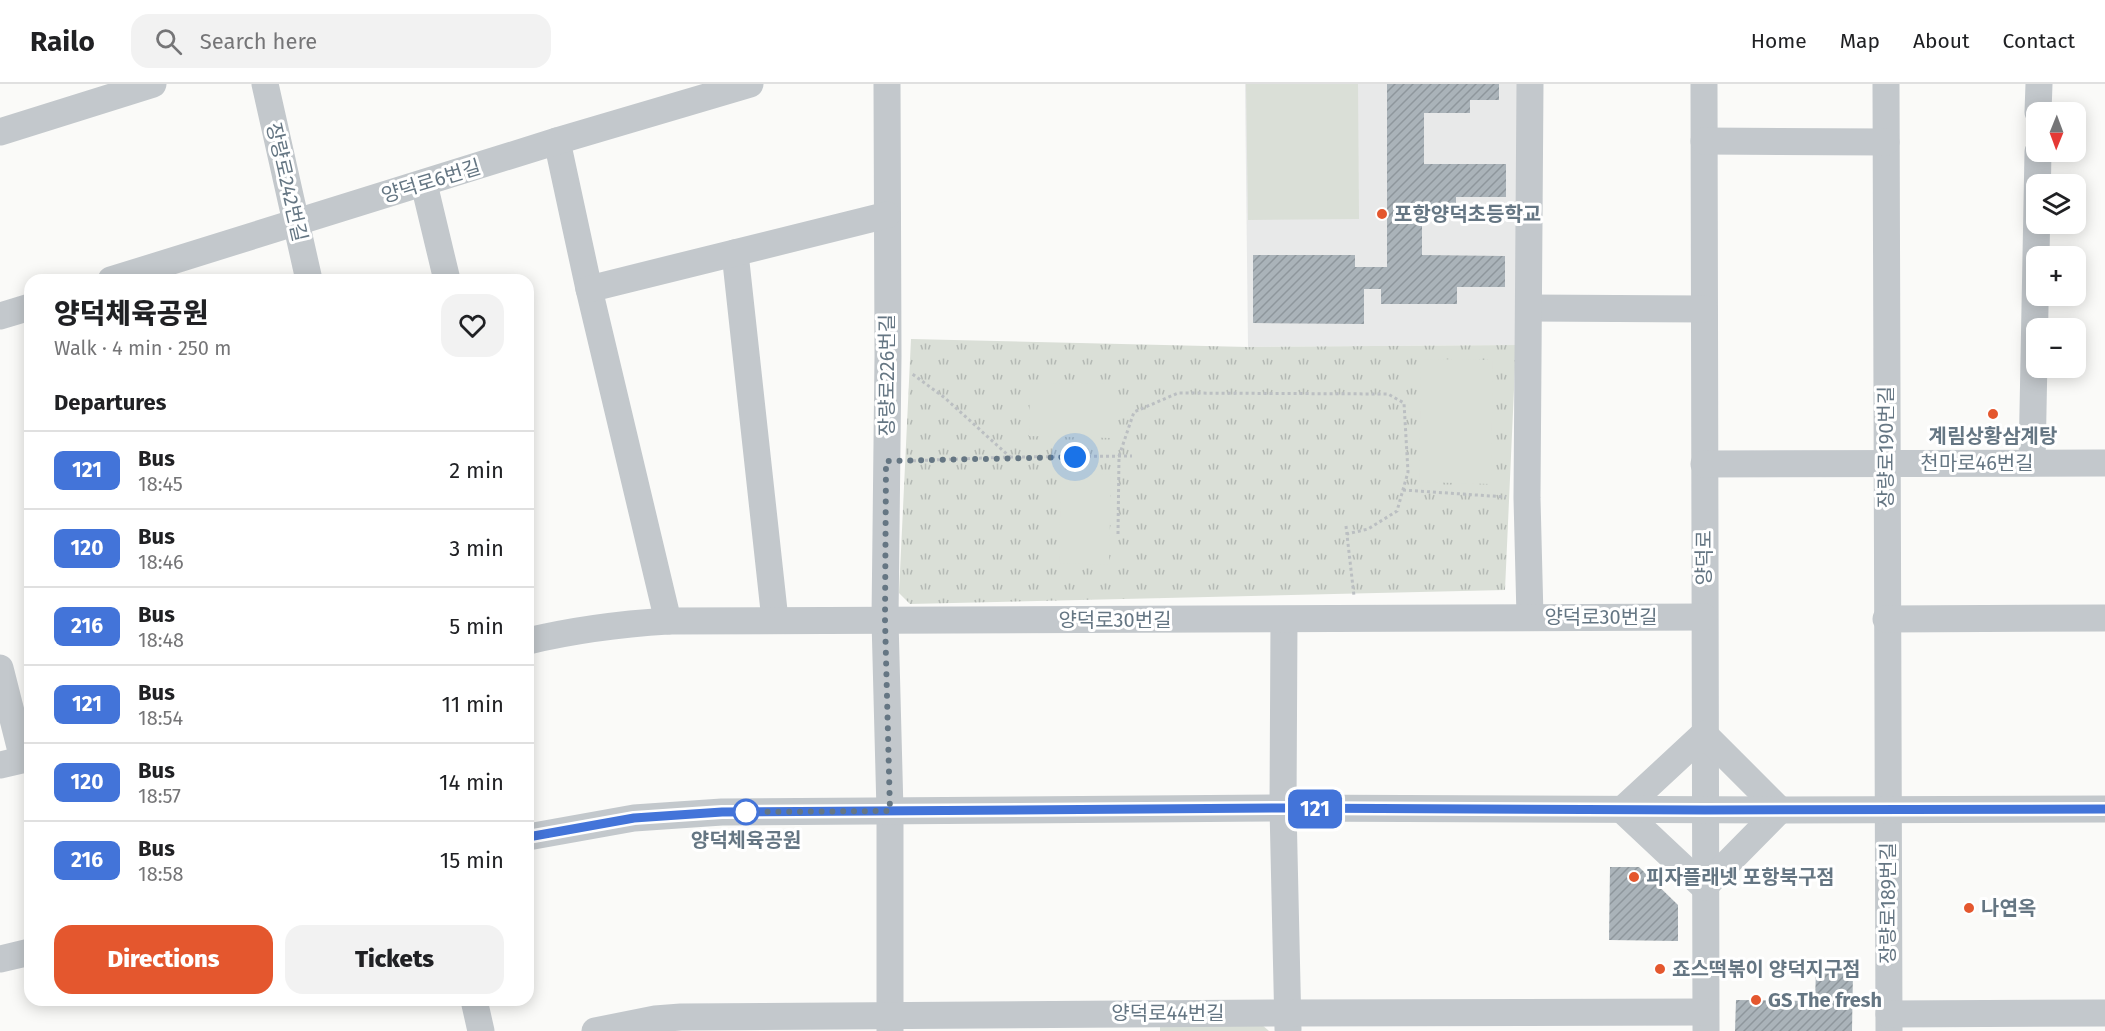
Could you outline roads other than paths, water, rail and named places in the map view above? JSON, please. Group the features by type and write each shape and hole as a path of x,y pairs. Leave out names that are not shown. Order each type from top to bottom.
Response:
{"street":[{"path":"0,132 153,84"},
{"name":"장량로242번길","path":"265,84 308,274"},
{"name":"양덕로6번길","path":"168,272 296,222 750,84"},
{"name":"장량로226번길","path":"887,84 888,356 885,620 890,811 890,1023"},
{"path":"1530,84 1527,498 1530,617"},
{"name":"양덕로","path":"1704,84 1706,1022"},
{"name":"장량로190번길","path":"1886,84 1887,810"},
{"path":"2038,102 2039,84"},
{"path":"557,141 589,288 668,621"},
{"path":"1704,141 1886,142"},
{"path":"2032,463 2038,162"},
{"path":"424,184 446,274"},
{"path":"589,288 887,215"},
{"path":"735,253 775,620"},
{"path":"1529,308 1704,309"},
{"path":"0,316 24,309"},
{"name":"천마로46번길","path":"1704,464 2105,463"},
{"name":"양덕로30번길","path":"534,634 668,621 1704,617"},
{"path":"1886,619 2105,618"},
{"path":"1284,620 1283,808 1288,1022"},
{"path":"0,668 18,761"},
{"path":"1622,810 1704,734 1780,810"},
{"path":"534,836 600,823 676,814 1283,808 2105,809"},
{"path":"1622,810 1704,887 1780,810"},
{"name":"장량로189번길","path":"1887,810 1889,1023"},
{"path":"0,959 24,953"},
{"path":"475,1006 481,1031"},
{"path":"1889,1023 2105,1013"},
{"name":"양덕로44번길","path":"595,1031 655,1019 681,1017 890,1023 1706,1022"}],"place":[{"name":"포항양덕초등학교","path":"1382,214"},
{"name":"계림상황삼계탕","path":"1993,414"},
{"name":"양덕체육공원","path":"746,812"},
{"name":"피자플래넷 포항북구점","path":"1634,877"},
{"name":"나연옥","path":"1969,908"},
{"name":"죠스떡볶이 양덕지구점","path":"1660,969"},
{"name":"GS The fresh","path":"1756,1000"}]}
